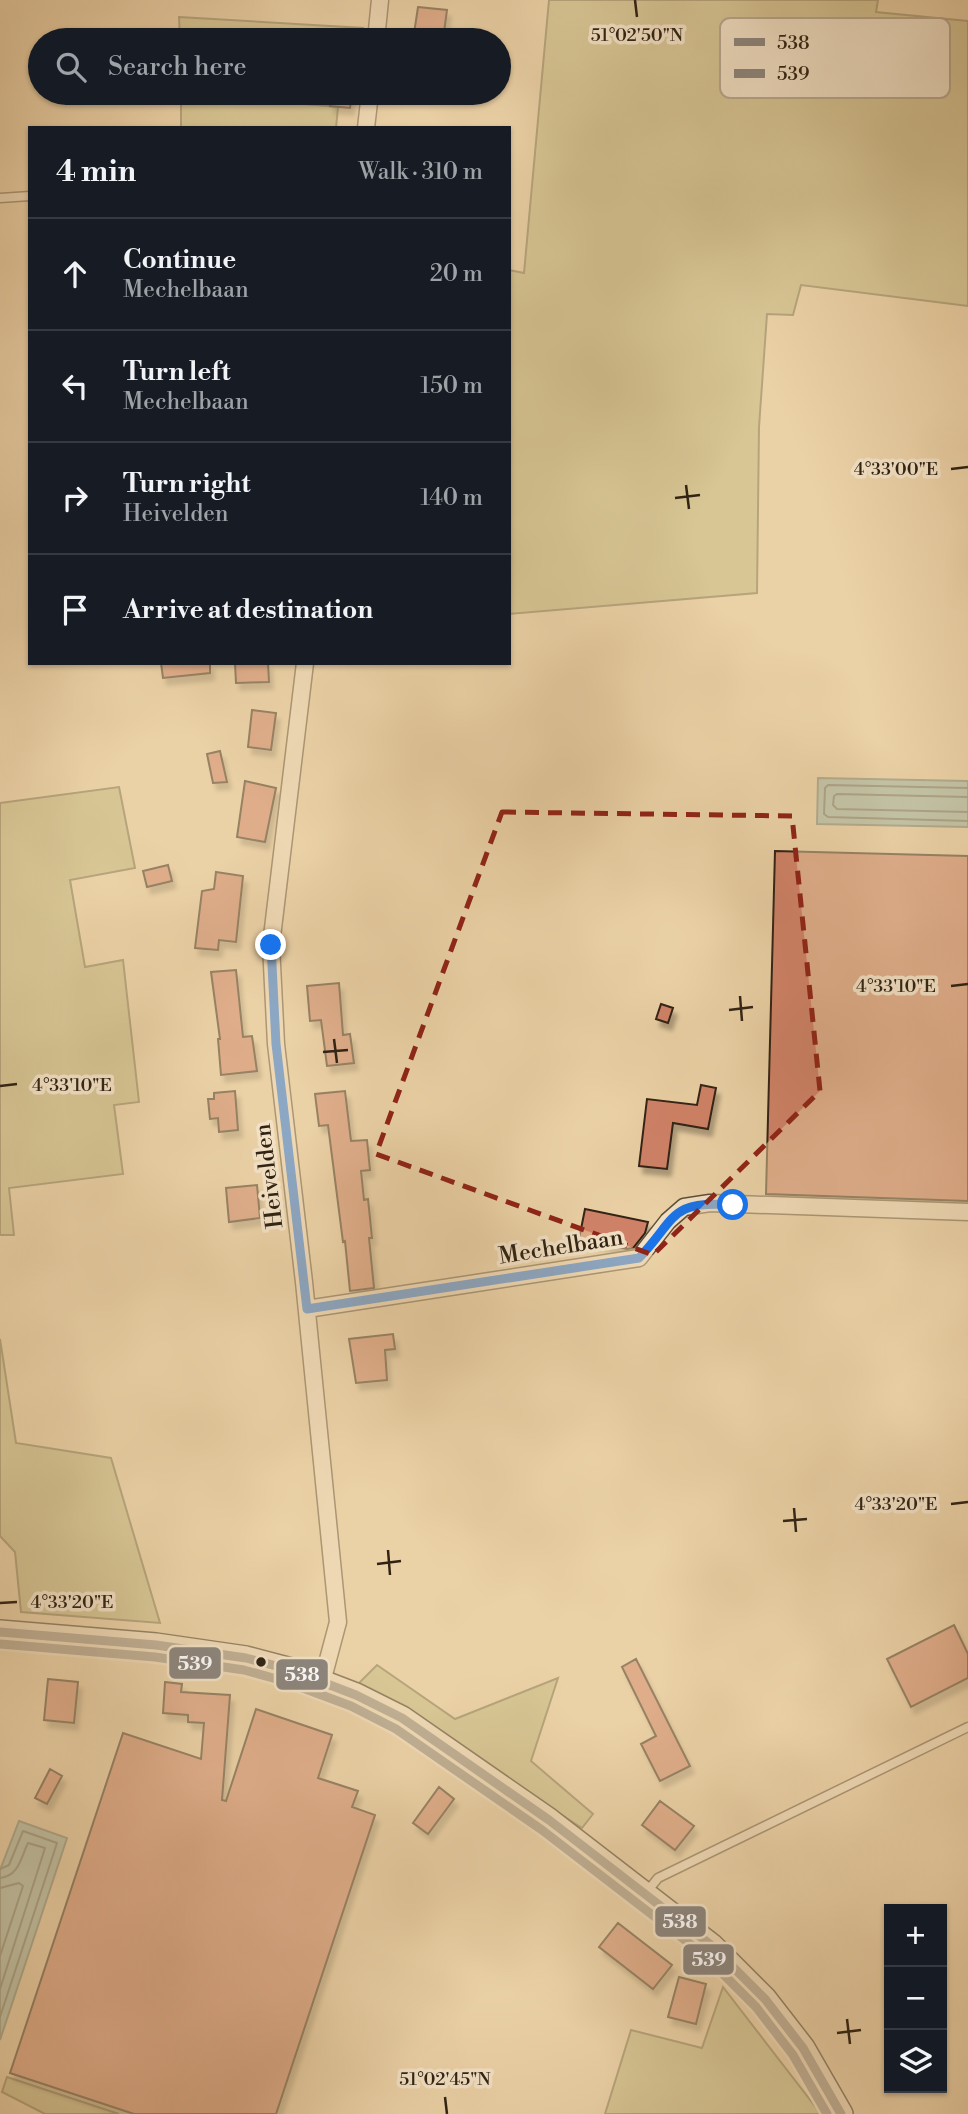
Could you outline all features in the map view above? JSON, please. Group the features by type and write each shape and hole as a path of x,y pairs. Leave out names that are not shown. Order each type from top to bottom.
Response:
{"street":[{"path":"377,28 380,0"},
{"path":"366,126 369,105"},
{"name":"Heivelden","path":"305,665 271,945 276,1044 307,1309 338,1622 322,1682"},
{"name":"Mechelbaan","path":"307,1309 639,1258 668,1221 684,1207 710,1203 968,1212"},
{"path":"0,1632 156,1645 246,1658 288,1669 356,1695 402,1718 549,1820 711,1945 765,1999 803,2048 841,2114"}],"lane":[{"path":"0,198 28,197"},
{"path":"645,1894 658,1878 968,1727"}],"highlighted area":[{"path":"502,812 792,816 820,1091 653,1255 376,1154"}],"shaded area":[{"path":"549,0 878,0 876,12 937,18 720,18 720,98 950,98 950,19 968,21 968,306 801,285 793,315 767,314 759,427 757,593 511,614 511,270 524,273"},
{"path":"179,17 363,28 179,28"},
{"path":"181,105 338,107 336,126 181,126"},
{"path":"119,787 135,868 70,880 85,967 123,960 139,1102 114,1105 123,1174 9,1188 14,1235 0,1235 0,803"},
{"path":"0,1339 16,1443 111,1458 160,1623 21,1612 15,1552 0,1536"},
{"path":"377,1665 455,1719 558,1678 531,1761 593,1814 582,1828 358,1684"},
{"path":"723,1987 821,2114 605,2114 631,2030 702,2048"},
{"path":"7,2077 119,2114 45,2114 2,2092"}],"water":[{"path":"818,778 968,781 968,827 817,824"},
{"path":"19,1821 67,1838 0,2040 0,1870"}],"building":[{"path":"418,7 447,10 445,28 415,28"},
{"path":"330,105 350,105 350,108"},
{"path":"161,665 210,665 210,673 163,678"},
{"path":"235,665 268,665 269,682 236,683"},
{"path":"252,710 276,713 271,750 248,747"},
{"path":"220,751 227,782 213,783 207,754"},
{"path":"245,781 276,788 265,842 237,837"},
{"path":"775,851 968,856 968,1201 766,1194"},
{"path":"168,865 172,881 147,887 143,871"},
{"path":"216,872 243,876 236,942 219,940 218,950 195,948 202,891 214,889"},
{"path":"236,970 243,1037 252,1036 257,1071 221,1075 220,1039 211,972"},
{"path":"339,983 343,1035 350,1034 354,1063 327,1066 321,1020 310,1021 307,986"},
{"path":"661,1004 673,1008 668,1023 656,1019"},
{"path":"701,1085 716,1088 708,1129 673,1123 667,1169 639,1166 647,1099 697,1105"},
{"path":"235,1091 238,1130 219,1132 218,1118 210,1119 208,1099 214,1099 214,1093"},
{"path":"345,1091 351,1141 367,1140 370,1170 361,1171 364,1200 368,1199 374,1288 350,1291 328,1125 319,1126 315,1094"},
{"path":"257,1185 260,1218 229,1222 226,1188"},
{"path":"585,1209 648,1222 645,1233 633,1248 627,1249 579,1239"},
{"path":"393,1334 395,1349 385,1350 387,1380 356,1383 349,1339"},
{"path":"954,1625 968,1654 968,1678 911,1707 887,1659"},
{"path":"636,1659 690,1766 660,1781 641,1744 656,1736 622,1667"},
{"path":"48,1679 78,1682 74,1723 44,1720"},
{"path":"165,1682 182,1684 181,1692 230,1695 222,1800 226,1801 256,1709 332,1735 318,1778 358,1791 352,1807 375,1815 276,2114 134,2114 10,2073 123,1733 201,1759 204,1723 188,1722 188,1715 163,1713"},
{"path":"50,1769 62,1776 47,1804 35,1798"},
{"path":"439,1787 454,1799 428,1834 413,1823"},
{"path":"660,1801 694,1826 675,1850 642,1825"},
{"path":"618,1923 672,1965 653,1989 599,1947"},
{"path":"679,1977 706,1984 696,2024 668,2017"}],"transit line":[{"name":"538","path":"0,1632 156,1645 246,1658 288,1669 356,1695 402,1718 549,1820 711,1945 765,1999 803,2048 841,2114"},
{"name":"539","path":"0,1644 155,1657 244,1670 284,1681 351,1706 396,1729 542,1830 703,1954 756,2007 793,2055 827,2114"}],"route":[{"path":"271,945 276,1044 307,1309 639,1258 668,1221 684,1207 710,1203 733,1205"}]}
